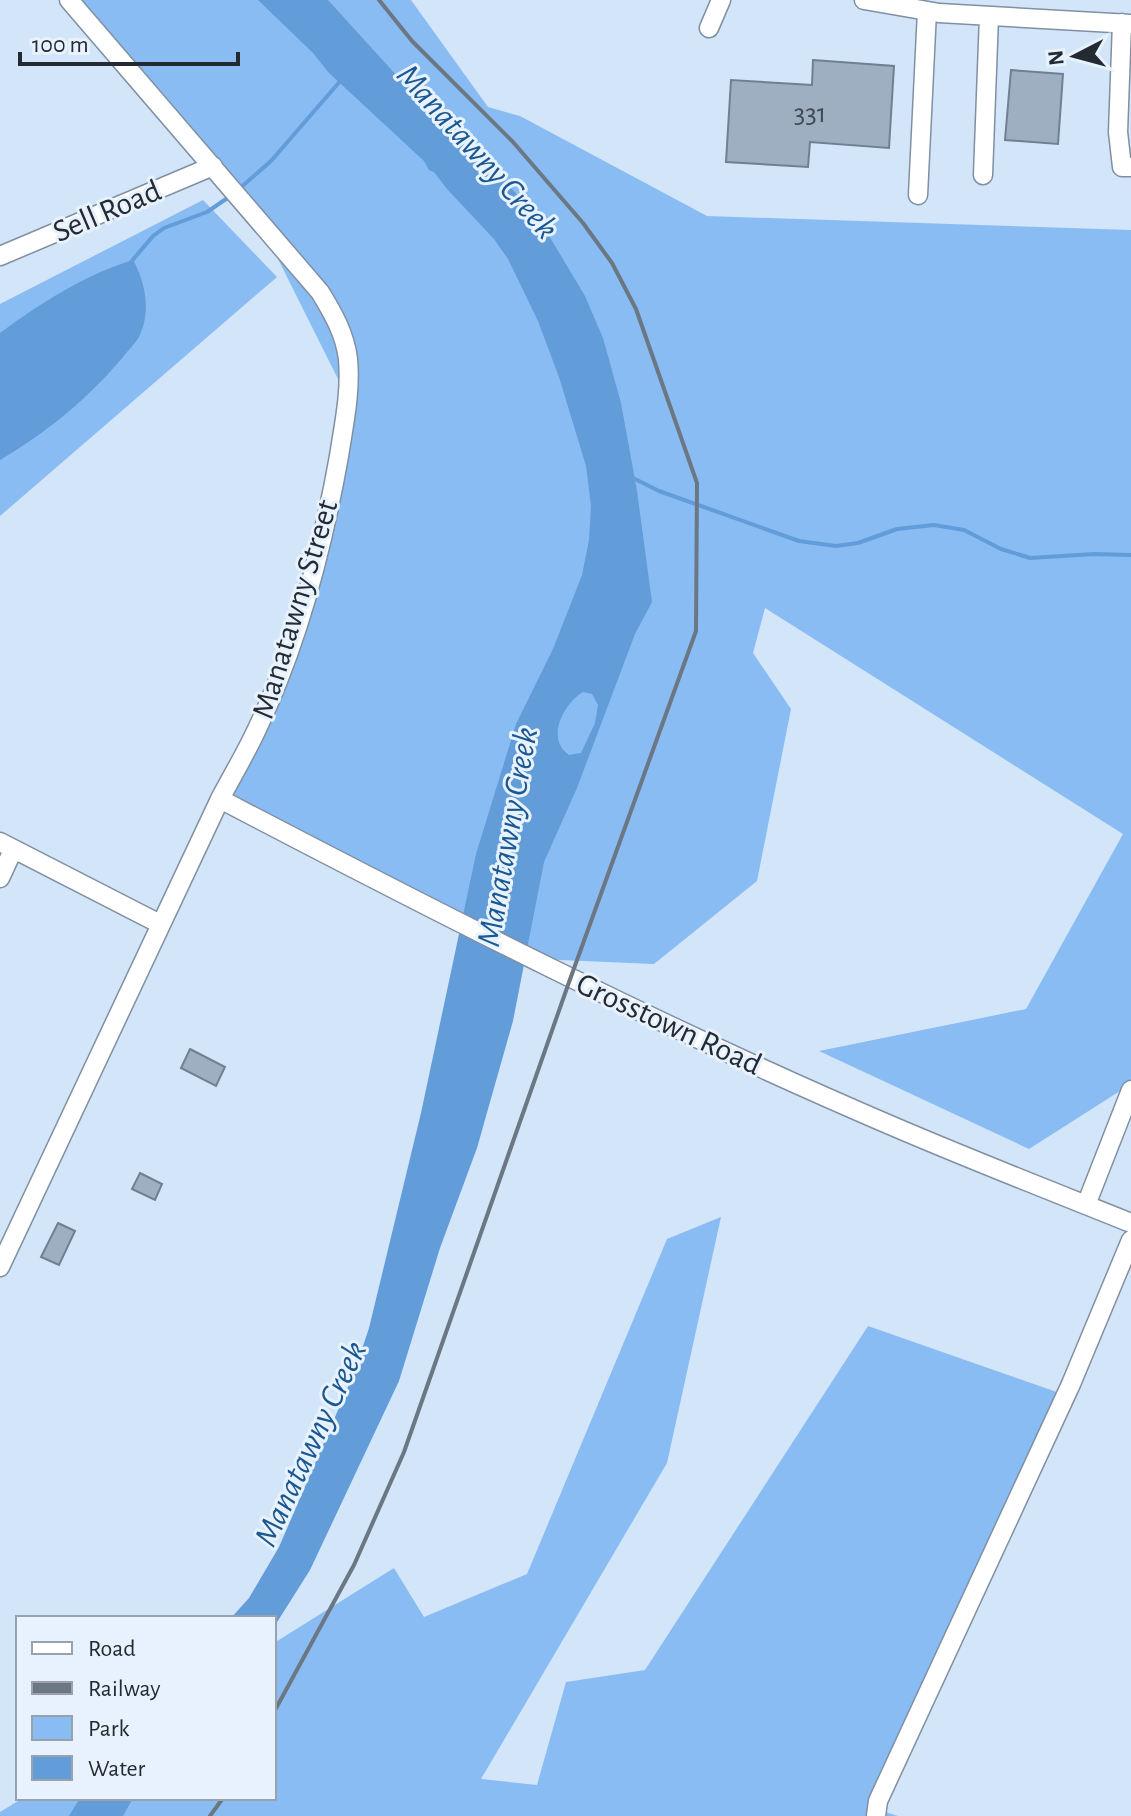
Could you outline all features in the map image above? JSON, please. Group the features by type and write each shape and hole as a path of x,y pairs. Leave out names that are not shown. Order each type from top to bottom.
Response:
{"street":[{"name":"Manatawny Street","path":"2,1264 9,1226 257,729 281,671 307,592 333,489 348,399 348,358 339,325 320,292 69,0"},
{"path":"709,28 721,0"},
{"path":"864,0 1126,24 1118,132 1122,167 1131,167"},
{"path":"916,6 918,195"},
{"path":"982,10 983,175"},
{"name":"Sell Road","path":"0,256 213,166"},
{"name":"Grosstown Road","path":"220,799 441,914 799,1085 891,1126 1131,1223"},
{"path":"0,878 6,846 160,924"},
{"path":"1086,1205 1131,1090"},
{"path":"876,1816 878,1801 1071,1384 1131,1240"}],"green space":[{"path":"75,0 411,0 488,107 520,116 707,216 1131,230 1131,1084 1029,1149 819,1051 1026,1009 1123,834 765,608 753,653 791,709 757,881 654,964 536,959 220,799 307,592 348,399 257,217"},
{"path":"203,200 277,277 0,516 0,304"},
{"path":"721,1217 667,1463 481,1779 537,1785 566,1682 645,1670 868,1326 1071,1397 879,1810 898,1816 0,1816 0,1812 20,1800 276,1800 276,1642 394,1568 424,1617 527,1574 667,1239"}],"water":[{"name":"Manatawny Creek","path":"258,0 328,0 408,88 485,159 545,229 585,296 603,338 621,403 652,602 635,634 577,788 544,862 513,1021 477,1148 440,1248 399,1381 310,1570 276,1624 276,1616 233,1616 249,1598 279,1547 354,1373 369,1328 421,1113 476,854 516,724 553,649 582,575 589,540 591,506 586,466 559,377 538,321 508,259 424,161 329,73 313,53","holes":["583,692 592,694 598,705 595,723 581,753 569,755 558,740 560,722 569,704"]},
{"path":"133,260 141,278 146,308 137,340 81,400 34,438 0,460 0,333 64,291"},
{"path":"79,1800 132,1800 123,1816 69,1816"}],"building":[{"path":"813,60 894,66 889,148 810,142 808,167 726,162 731,80 812,85"},
{"path":"1011,70 1063,74 1058,144 1005,140"},
{"path":"190,1049 225,1067 216,1086 181,1068"},
{"path":"140,1173 162,1184 155,1200 132,1189"},
{"path":"58,1223 75,1231 59,1265 41,1257"}],"waterway":[{"path":"239,189 271,161 342,79"},
{"path":"131,262 164,228 207,212 229,197"},
{"path":"631,477 659,491 799,541 836,546 858,543 897,529 934,525 964,530 1001,549 1030,558 1131,555"}],"railway":[{"path":"276,1708 354,1565 404,1452 696,631 697,483 636,309 612,263 583,223 513,142 412,41 379,0"},
{"path":"210,1816 222,1800"}]}
